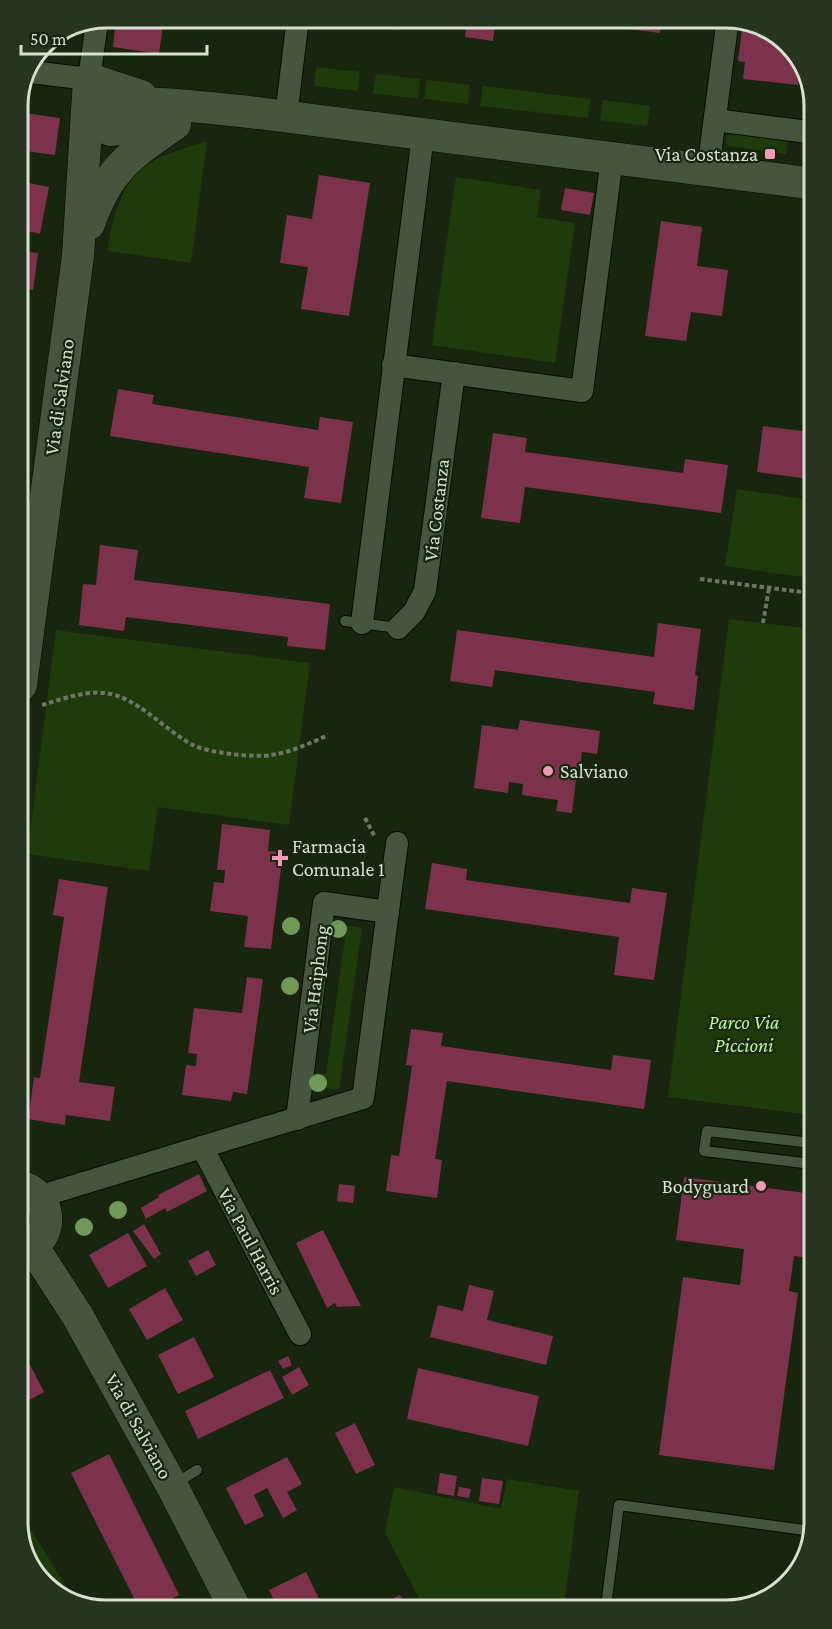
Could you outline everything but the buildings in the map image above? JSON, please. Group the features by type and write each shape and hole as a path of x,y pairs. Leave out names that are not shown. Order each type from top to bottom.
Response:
{"street":[{"path":"286,116 296,28"},
{"name":"Via di Salviano","path":"30,695 78,256 82,88 95,29"},
{"path":"708,170 727,29"},
{"path":"35,73 82,88 106,104 173,114 241,111 804,182"},
{"path":"78,256 100,198 113,174 173,114"},
{"path":"715,120 804,131"},
{"path":"354,622 393,365 423,135"},
{"path":"393,365 582,391 612,158"},
{"name":"Via Costanza","path":"398,628 414,612 425,591 454,373"},
{"path":"28,1250 42,1236 46,1226 44,1206 31,1192 202,1147 363,1098 397,843"},
{"name":"Via Haiphong","path":"297,1119 324,903 388,912"},
{"name":"Via Paul Harris","path":"202,1147 300,1334"},
{"name":"Via di Salviano","path":"28,1250 77,1315 185,1478 233,1600"}],"lane":[{"path":"354,622 398,628"},
{"path":"804,1142 707,1131 704,1151 804,1163"},
{"path":"607,1600 619,1505 803,1530"}],"path":[{"path":"700,579 804,593"},
{"path":"763,623 769,588"},
{"path":"30,695 102,693 118,696 145,711 193,746 214,752 271,755 311,743 328,735"}],"green space":[{"path":"316,67 360,72 358,91 314,86"},
{"path":"376,74 420,79 418,99 373,93"},
{"path":"426,80 470,85 468,104 424,99"},
{"path":"483,86 591,99 588,118 480,106"},
{"path":"603,100 650,106 647,126 600,120"},
{"path":"732,133 788,140 786,154 729,146 726,142 727,136"},
{"path":"207,141 191,263 108,251 115,213 125,189 141,169 171,153"},
{"path":"456,177 541,190 537,217 575,223 555,363 432,345"},
{"path":"737,489 804,499 804,577 725,566"},
{"name":"Parco Via Piccioni","path":"729,619 804,628 804,1114 668,1097"},
{"path":"56,630 310,663 289,825 158,807 149,871 28,854"},
{"path":"335,924 362,928 339,1090 312,1086 314,1073 326,1074 345,938 333,936"},
{"path":"507,1479 579,1491 565,1600 420,1600 385,1533 394,1487 501,1509"},
{"path":"28,1525 69,1591 51,1578 39,1562 34,1553"}],"place":[{"name":"Via Costanza","path":"770,154"},
{"name":"Salviano","path":"548,771"},
{"name":"Farmacia Comunale 1","path":"280,858"},
{"name":"Bodyguard","path":"761,1186"}]}
